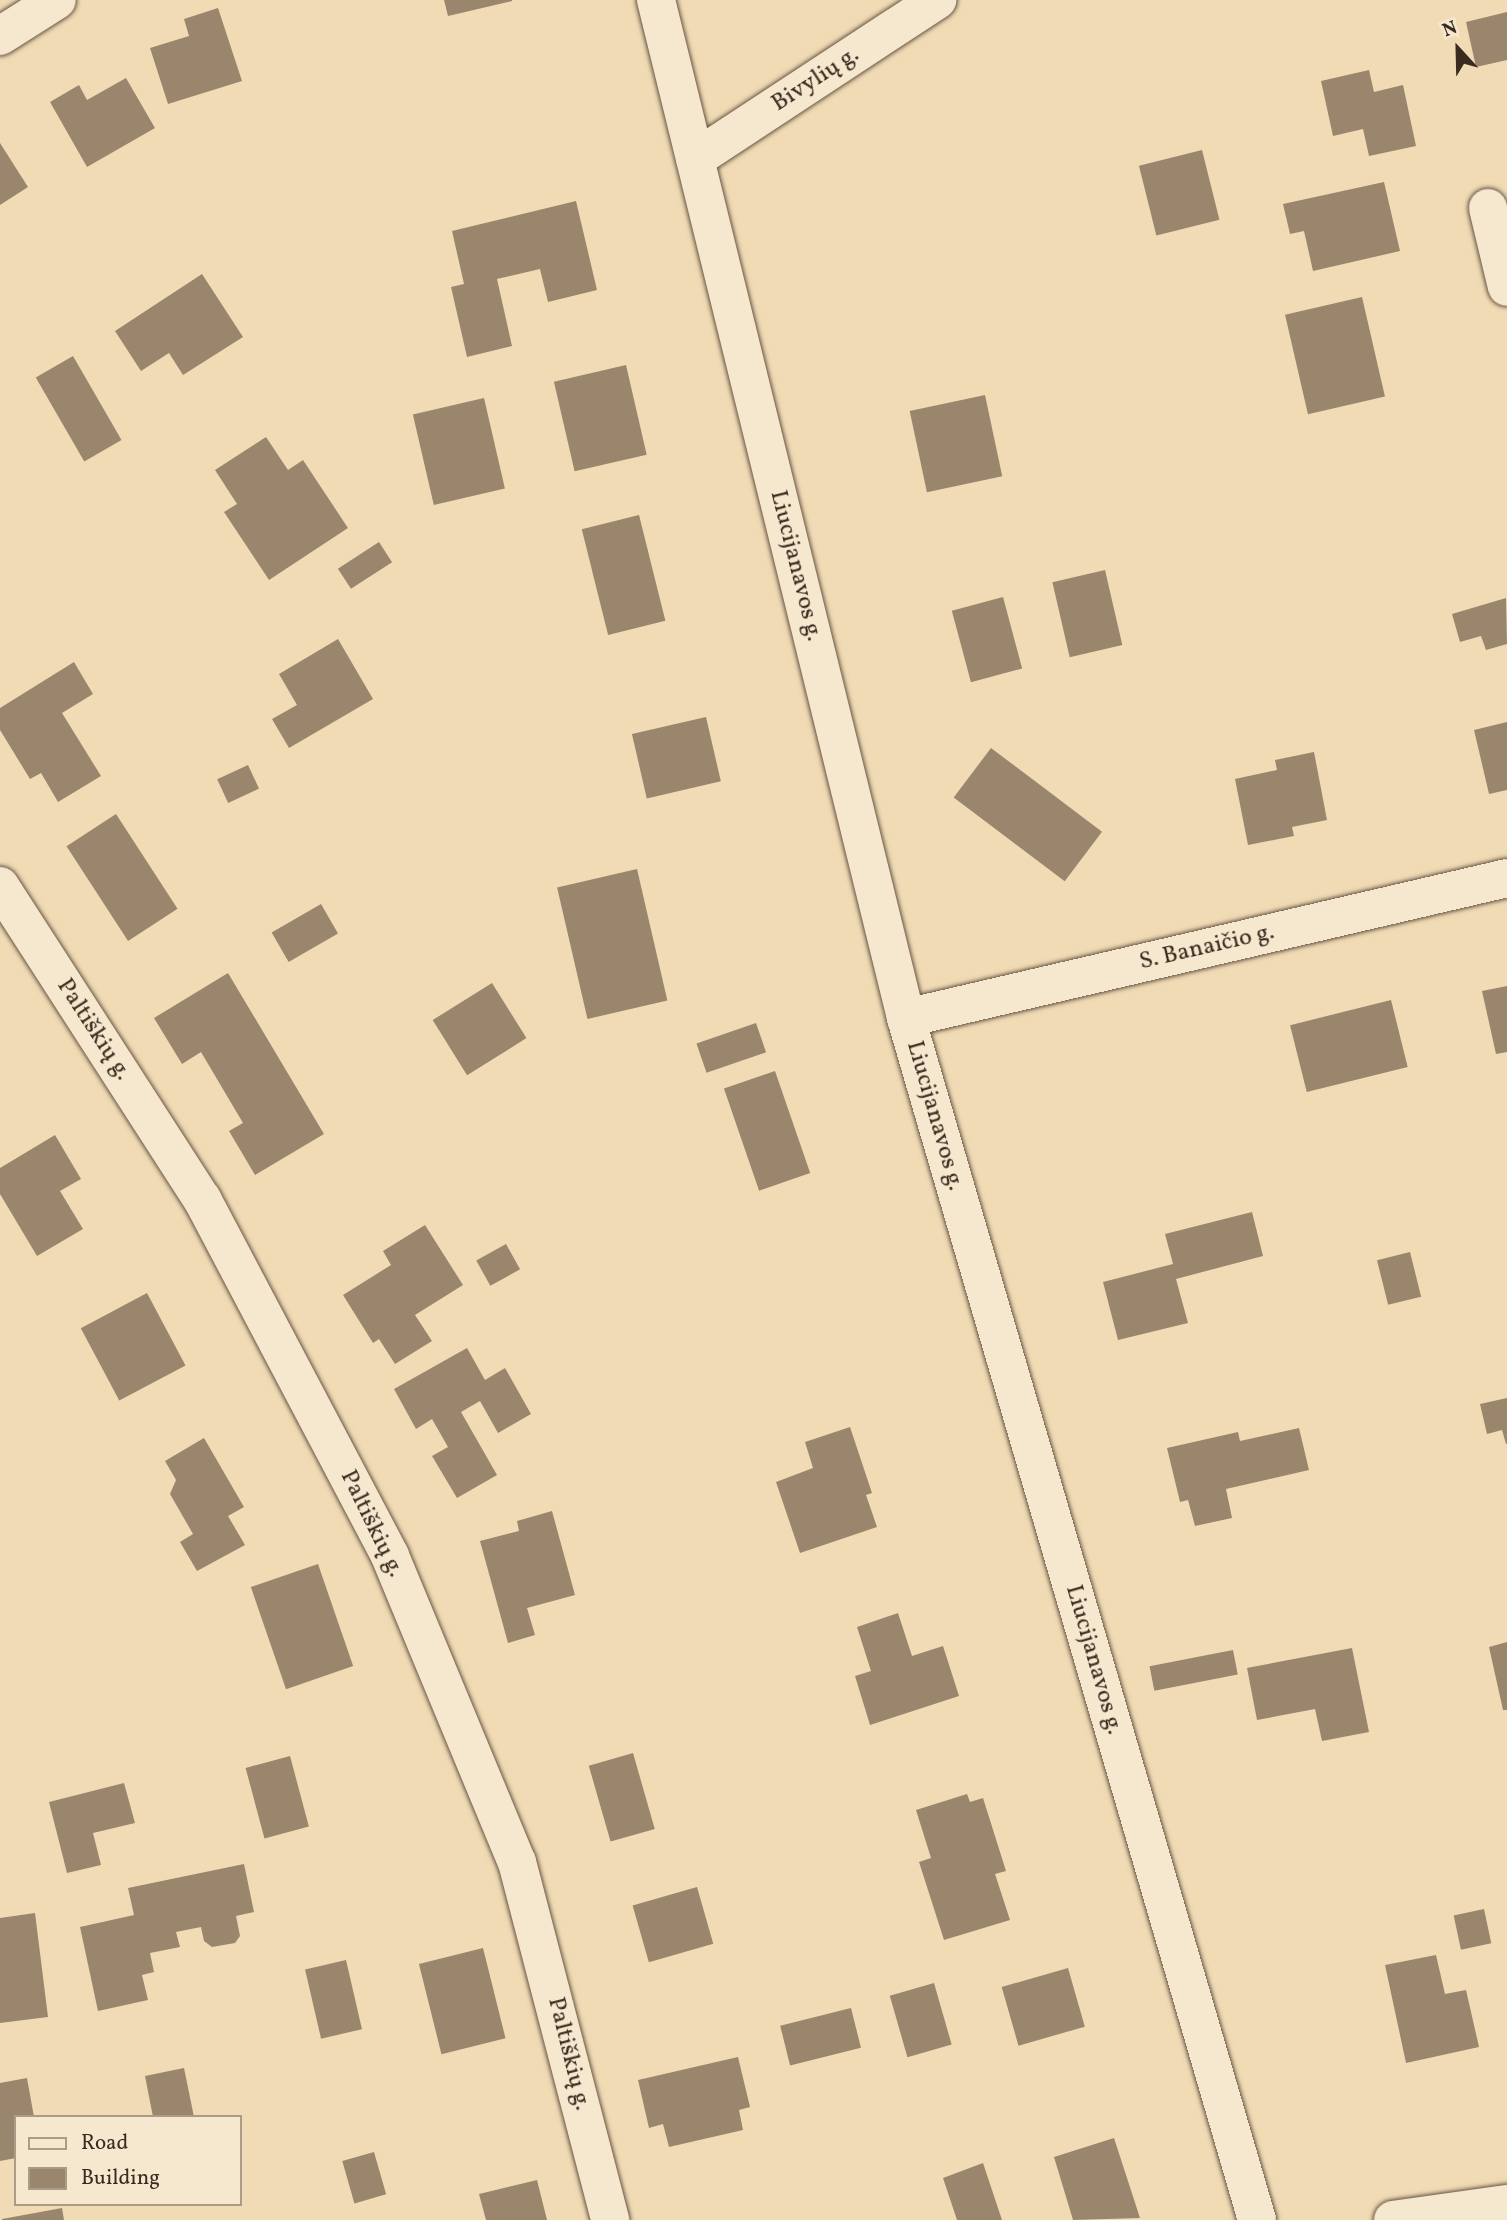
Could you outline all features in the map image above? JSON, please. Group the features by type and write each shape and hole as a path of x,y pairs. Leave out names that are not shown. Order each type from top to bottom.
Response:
{"street":[{"path":"0,36 57,0"},
{"name":"Liucijanavos g.","path":"656,0 906,1018 1257,2220"},
{"name":"Bivylių g.","path":"695,159 937,0"},
{"path":"1489,208 1507,286"},
{"name":"S. Banaičio g.","path":"906,1018 1507,878"},
{"name":"Paltiškių g.","path":"0,886 202,1199 390,1556 517,1862 610,2220"},
{"path":"1393,2220 1507,2204"}],"building":[{"path":"444,0 512,0 512,1 448,16"},
{"path":"218,8 242,81 168,104 150,48 189,36 184,19"},
{"path":"1507,12 1507,60 1476,67 1466,22"},
{"path":"1369,70 1374,92 1403,85 1416,146 1369,156 1363,129 1333,136 1321,81"},
{"path":"126,78 155,128 87,167 50,102 79,85 87,100"},
{"path":"0,143 28,187 0,205"},
{"path":"1202,150 1219,220 1156,236 1139,166"},
{"path":"1384,182 1400,251 1313,271 1304,231 1290,234 1283,204"},
{"path":"576,201 597,290 548,302 540,269 497,279 512,346 467,357 451,287 464,284 452,231"},
{"path":"202,274 243,337 183,375 169,353 141,371 115,331"},
{"path":"1362,297 1385,396 1308,414 1285,315"},
{"path":"73,356 122,440 84,462 36,378"},
{"path":"626,365 647,455 575,471 554,382"},
{"path":"985,395 1002,476 927,492 910,411"},
{"path":"484,398 505,489 434,505 413,414"},
{"path":"266,437 288,470 303,460 348,528 269,580 224,512 237,504 215,470"},
{"path":"639,515 665,621 608,635 582,529"},
{"path":"379,542 392,562 351,589 338,569"},
{"path":"1105,570 1122,645 1070,657 1052,582"},
{"path":"1003,597 1022,668 971,682 952,611"},
{"path":"1506,598 1507,644 1486,650 1481,636 1460,642 1452,614"},
{"path":"338,639 373,699 289,748 272,719 297,705 279,674"},
{"path":"74,662 93,694 62,713 101,776 58,802 41,773 30,779 0,730 0,708"},
{"path":"706,717 721,781 647,798 632,734"},
{"path":"1507,722 1507,790 1489,794 1474,730"},
{"path":"991,748 1102,832 1065,881 954,798"},
{"path":"1314,752 1327,820 1292,827 1294,836 1248,845 1235,779 1277,770 1275,760"},
{"path":"248,765 259,789 228,803 217,779"},
{"path":"116,814 178,909 128,941 67,846"},
{"path":"637,869 667,1001 587,1019 557,887"},
{"path":"321,904 338,933 289,962 272,933"},
{"path":"228,973 324,1134 255,1175 229,1131 243,1123 201,1052 182,1064 154,1018"},
{"path":"492,983 526,1038 467,1075 433,1020"},
{"path":"1507,986 1507,1052 1496,1054 1482,991"},
{"path":"1391,1000 1408,1067 1307,1092 1290,1025"},
{"path":"756,1023 766,1052 707,1073 696,1044"},
{"path":"775,1071 810,1173 759,1191 724,1089"},
{"path":"55,1135 81,1179 60,1191 83,1229 37,1256 0,1194 0,1168"},
{"path":"1252,1212 1263,1256 1176,1279 1188,1323 1118,1340 1103,1282 1173,1264 1165,1234"},
{"path":"425,1225 463,1285 415,1315 432,1341 395,1364 379,1339 373,1343 343,1295 391,1265 383,1251"},
{"path":"506,1244 520,1269 490,1286 476,1260"},
{"path":"1410,1252 1421,1297 1388,1305 1377,1260"},
{"path":"147,1293 185,1365 119,1401 81,1328"},
{"path":"467,1348 485,1380 505,1368 531,1414 498,1433 480,1401 461,1412 497,1475 457,1498 432,1456 448,1447 432,1419 416,1429 394,1389"},
{"path":"1507,1398 1506,1444 1502,1430 1487,1434 1480,1404"},
{"path":"850,1427 872,1493 866,1495 877,1527 800,1553 776,1482 813,1468 805,1442"},
{"path":"1299,1428 1309,1470 1226,1489 1232,1518 1195,1526 1188,1500 1180,1502 1167,1448 1238,1432 1240,1441"},
{"path":"204,1438 244,1507 228,1516 245,1545 197,1571 180,1542 193,1534 170,1494 176,1480 165,1461"},
{"path":"552,1511 575,1595 527,1608 535,1635 508,1643 480,1541 519,1531 517,1521"},
{"path":"318,1564 353,1666 286,1689 251,1587"},
{"path":"898,1613 912,1656 943,1646 959,1696 870,1725 855,1676 871,1671 857,1627"},
{"path":"1507,1642 1507,1710 1503,1710 1489,1647"},
{"path":"1352,1648 1369,1732 1322,1741 1315,1709 1257,1720 1247,1668"},
{"path":"1233,1650 1238,1675 1154,1691 1150,1666"},
{"path":"633,1753 655,1829 611,1842 589,1766"},
{"path":"290,1756 309,1827 264,1838 246,1768"},
{"path":"124,1783 135,1823 93,1833 101,1865 67,1873 49,1802"},
{"path":"967,1794 970,1802 983,1798 1006,1871 995,1874 1010,1920 944,1940 919,1862 931,1858 916,1810"},
{"path":"244,1864 254,1912 236,1916 240,1936 235,1943 212,1947 204,1941 201,1927 176,1932 180,1947 150,1953 154,1972 142,1975 148,2000 98,2011 80,1927 134,1915 128,1888"},
{"path":"697,1887 713,1944 649,1962 633,1905"},
{"path":"1484,1909 1491,1943 1461,1950 1454,1915"},
{"path":"35,1913 48,2017 0,2023 0,1918"},
{"path":"483,1948 505,2038 441,2054 419,1964"},
{"path":"1436,1955 1445,1994 1466,1990 1479,2047 1406,2063 1385,1965"},
{"path":"346,1960 362,2029 321,2039 305,1969"},
{"path":"1068,1968 1085,2027 1018,2046 1002,1987"},
{"path":"934,1983 952,2045 907,2057 890,1996"},
{"path":"851,2008 861,2048 790,2065 780,2026"},
{"path":"738,2057 750,2107 739,2110 743,2130 669,2147 663,2124 649,2128 638,2080"},
{"path":"184,2068 194,2115 153,2115 145,2076"},
{"path":"27,2078 34,2115 14,2115 14,2158 0,2161 0,2083"},
{"path":"1114,2138 1140,2218 1073,2220 1054,2157"},
{"path":"374,2152 386,2194 354,2203 342,2161"},
{"path":"983,2163 1002,2220 957,2220 943,2178"},
{"path":"537,2180 547,2220 486,2220 479,2194"},
{"path":"62,2208 64,2220 2,2220 2,2219"}]}
